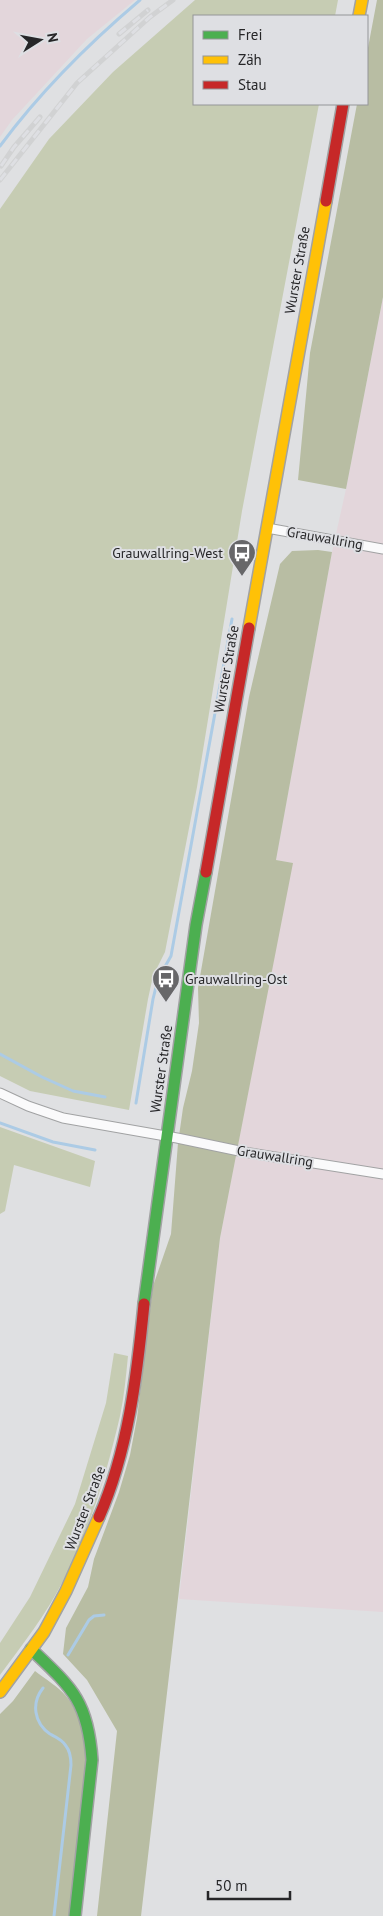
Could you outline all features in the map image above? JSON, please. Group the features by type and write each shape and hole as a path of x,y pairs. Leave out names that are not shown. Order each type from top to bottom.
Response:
{"main road":[{"path":"359,15 362,0"},
{"name":"Wurster Straße","path":"0,1692 49,1623 82,1557 109,1494 120,1459 139,1353 146,1286 196,925 343,105"},
{"path":"31,1648 71,1687 84,1708 91,1736 92,1760 75,1916"}],"street":[{"name":"Grauwallring","path":"267,528 383,549"},
{"name":"Grauwallring","path":"0,1093 28,1106 62,1118 167,1136 244,1152 383,1174"}],"shaded area":[{"path":"0,0 135,0 87,39 12,120 0,137"},
{"path":"383,297 383,1612 179,1599 220,1238 292,863 276,860 332,552"}],"green space":[{"path":"195,0 338,0 335,15 193,15 193,105 319,105 242,511 197,787 165,952 153,976 148,999 129,1110 30,1091 0,1076 0,209 49,139 113,72"},
{"path":"377,0 383,0 383,297 346,489 298,480 310,353 357,105 368,105 368,48"},
{"path":"318,550 332,552 276,860 293,863 220,1238 141,1916 97,1916 117,1731 87,1680 63,1654 66,1628 88,1587 94,1559 119,1492 130,1455 137,1418 153,1286 171,1234 178,1143 199,1023 198,988 249,697 280,564 292,551"},
{"path":"0,1127 95,1161 90,1187 14,1165 5,1211 0,1214"},
{"path":"114,1353 128,1356 124,1394 120,1416 97,1500 73,1562 56,1594 33,1630 0,1675 0,1643 30,1597 75,1504 106,1403"},
{"path":"35,1671 56,1686 72,1704 80,1721 84,1739 86,1768 70,1916 0,1916 0,1714 13,1701"}],"waterway":[{"path":"0,146 31,107 66,69 140,0"},
{"path":"136,1103 153,999 158,979 171,956 232,619"},
{"path":"0,1054 42,1077 73,1091 105,1097"},
{"path":"0,1123 53,1142 95,1150"},
{"path":"68,1655 89,1620 94,1616 104,1615"},
{"path":"43,1688 39,1694 36,1706 38,1719 40,1724 50,1734 65,1744 71,1763 54,1916"}],"railway":[{"path":"0,180 77,83 150,17 173,0"},
{"path":"119,34 148,10"},
{"path":"1,166 14,147 40,117"}],"traffic: fast":[{"path":"144,1304 196,925 206,872"},
{"path":"31,1649 57,1675 75,1697 87,1723 90,1740 92,1760 75,1916"}],"traffic: slow":[{"path":"359,15 362,0"},
{"path":"249,628 326,201"},
{"path":"0,1692 44,1632 66,1591 99,1517"}],"traffic: jam":[{"path":"326,201 343,105"},
{"path":"206,872 249,628"},
{"path":"99,1517 117,1466 130,1413 144,1304"}],"place":[{"name":"Grauwallring-West","path":"242,577"},
{"name":"Grauwallring-Ost","path":"166,1003"}]}
